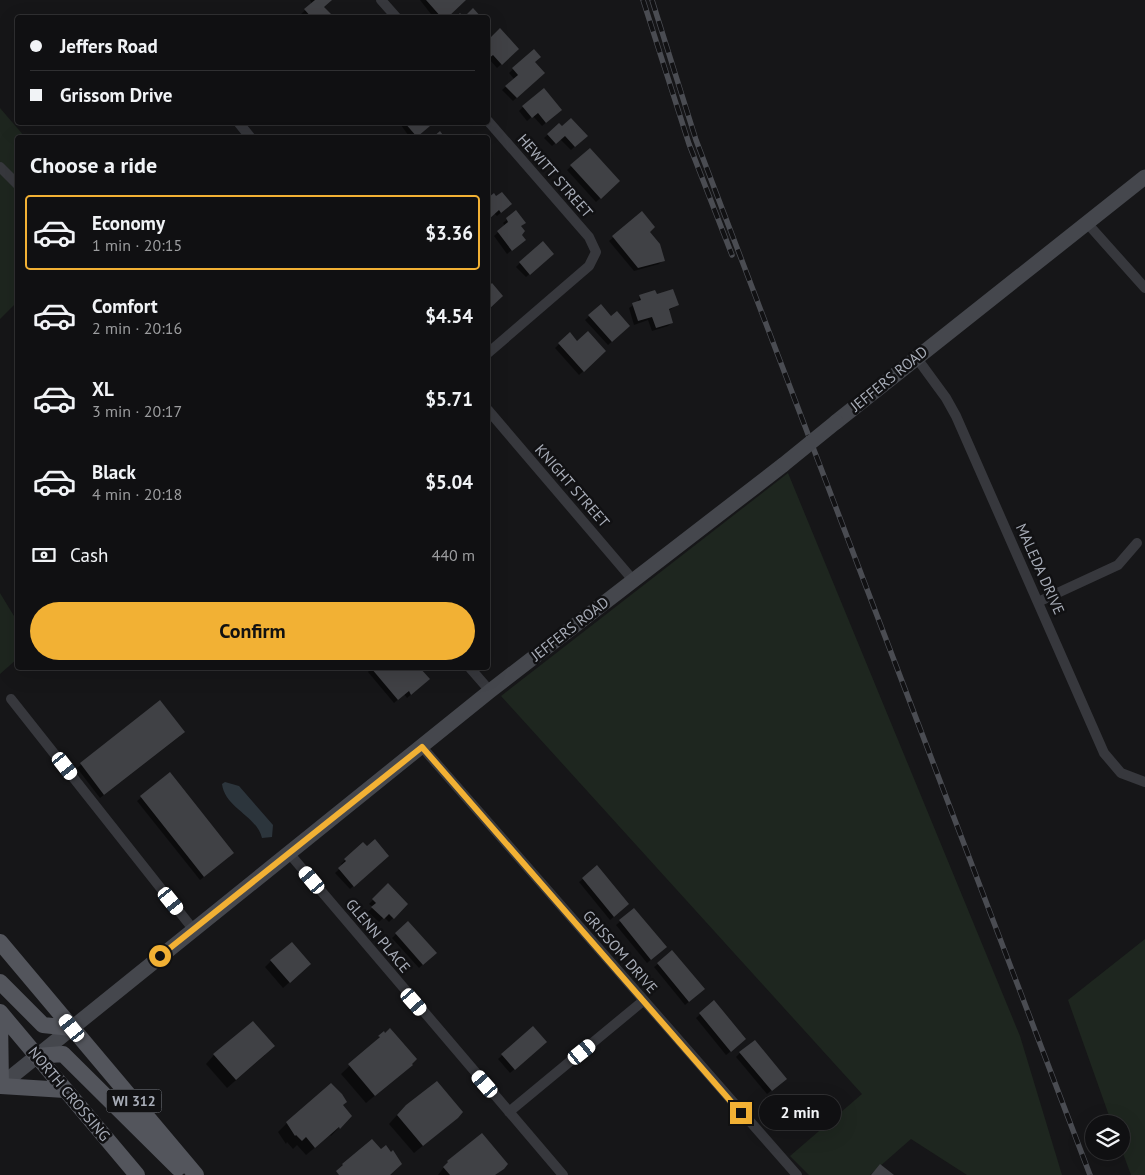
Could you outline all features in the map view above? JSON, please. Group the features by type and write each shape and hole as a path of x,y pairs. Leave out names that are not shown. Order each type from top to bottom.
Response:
{"main road":[{"name":"JEFFERS ROAD","path":"0,1086 490,691 783,465 916,357 1145,177"},
{"name":"WI 312","path":"0,942 196,1175"},
{"path":"0,982 43,1025 72,1028"},
{"name":"NORTH CROSSING","path":"0,1012 137,1175"},
{"path":"0,1017 0,1086 65,1090"},
{"path":"37,1056 63,1054 186,1175"}],"street":[{"path":"382,0 394,15"},
{"name":"HEWITT STREET","path":"490,124 589,237 596,252 589,266 490,351"},
{"path":"240,125 249,135"},
{"path":"0,167 15,182"},
{"path":"1087,223 1145,288"},
{"name":"MALEDA DRIVE","path":"916,357 946,398 956,416 1104,753 1121,773 1145,782"},
{"name":"KNIGHT STREET","path":"490,412 633,580"},
{"path":"1038,602 1118,565 1137,543"},
{"path":"472,670 490,691"},
{"path":"11,698 193,929"},
{"name":"GRISSOM DRIVE","path":"422,747 797,1175"},
{"name":"GLENN PLACE","path":"288,852 563,1175"},
{"path":"509,1112 643,1001"}],"shaded area":[{"path":"0,108 23,135 15,135 15,304 0,319"},
{"path":"788,473 1020,1036 1062,1175 967,1175 911,1139 870,1175 809,1175 790,1156 862,1094 501,696"},
{"path":"0,593 15,618 15,661 0,674"},
{"path":"225,782 239,786 273,825 272,837 262,838 259,830 224,792 222,784"},
{"path":"1145,939 1145,1175 1131,1175 1125,1160 1130,1160 1130,1115 1109,1115 1068,1000"}],"building":[{"path":"315,0 332,0 324,7 332,15 309,15 304,9"},
{"path":"426,0 466,0 450,15 439,15"},
{"path":"473,8 479,15 466,15"},
{"path":"500,28 519,49 502,65 493,55 490,57 490,38"},
{"path":"534,49 541,57 535,62 545,73 517,98 505,86 518,75 512,68"},
{"path":"544,88 562,110 546,123 538,113 532,118 522,106"},
{"path":"571,118 588,136 575,147 565,136 556,144 547,134 559,123 562,126"},
{"path":"407,125 430,126 419,135 415,135"},
{"path":"590,148 620,181 601,199 570,165"},
{"path":"502,192 512,204 501,213 499,210 490,218 490,196 494,193 496,196"},
{"path":"516,210 526,223 521,226 525,231 522,235 526,240 512,251 497,231 508,222 506,218"},
{"path":"642,211 655,227 650,232 660,244 665,261 638,268 612,236"},
{"path":"543,241 554,254 530,275 519,262"},
{"path":"492,283 503,296 490,308 490,285"},
{"path":"673,289 679,305 669,309 673,323 656,328 652,317 638,321 632,303 641,300 639,295 655,290 657,294"},
{"path":"601,304 611,316 617,311 630,326 612,342 588,315"},
{"path":"588,331 606,351 584,372 558,343 570,332 577,341"},
{"path":"373,670 422,670 430,679 411,695 409,691 398,700"},
{"path":"160,700 185,732 104,795 80,763"},
{"path":"170,772 234,853 204,877 140,796"},
{"path":"375,839 389,856 354,887 338,868 346,861 344,859 363,842 367,846"},
{"path":"597,865 629,904 614,917 582,878"},
{"path":"388,883 408,904 394,919 389,914 384,919 371,907 376,903 372,899"},
{"path":"634,908 667,947 651,960 619,920"},
{"path":"408,921 437,953 423,965 395,933"},
{"path":"292,942 311,964 290,983 270,960"},
{"path":"672,950 705,989 689,1002 657,963"},
{"path":"714,1000 746,1039 731,1052 699,1013"},
{"path":"253,1021 275,1046 236,1080 213,1054"},
{"path":"533,1026 547,1042 515,1070 501,1054"},
{"path":"390,1028 417,1059 413,1065 375,1096 348,1064 380,1037 378,1036"},
{"path":"755,1040 787,1079 772,1091 739,1052"},
{"path":"437,1081 463,1112 423,1146 397,1115 406,1105"},
{"path":"331,1083 342,1094 347,1102 343,1105 352,1116 340,1129 339,1127 315,1148 306,1137 302,1141 295,1136 286,1122"},
{"path":"482,1133 508,1164 495,1175 450,1175 443,1167 447,1161"},
{"path":"372,1139 381,1149 386,1145 391,1152 393,1150 402,1164 390,1175 339,1175 336,1171 342,1164"},
{"path":"880,1164 894,1175 871,1175"}],"railway":[{"path":"643,0 689,144 732,255"},
{"path":"652,0 696,140 1090,1175"}],"route":[{"path":"160,956 422,747 741,1113"}]}
